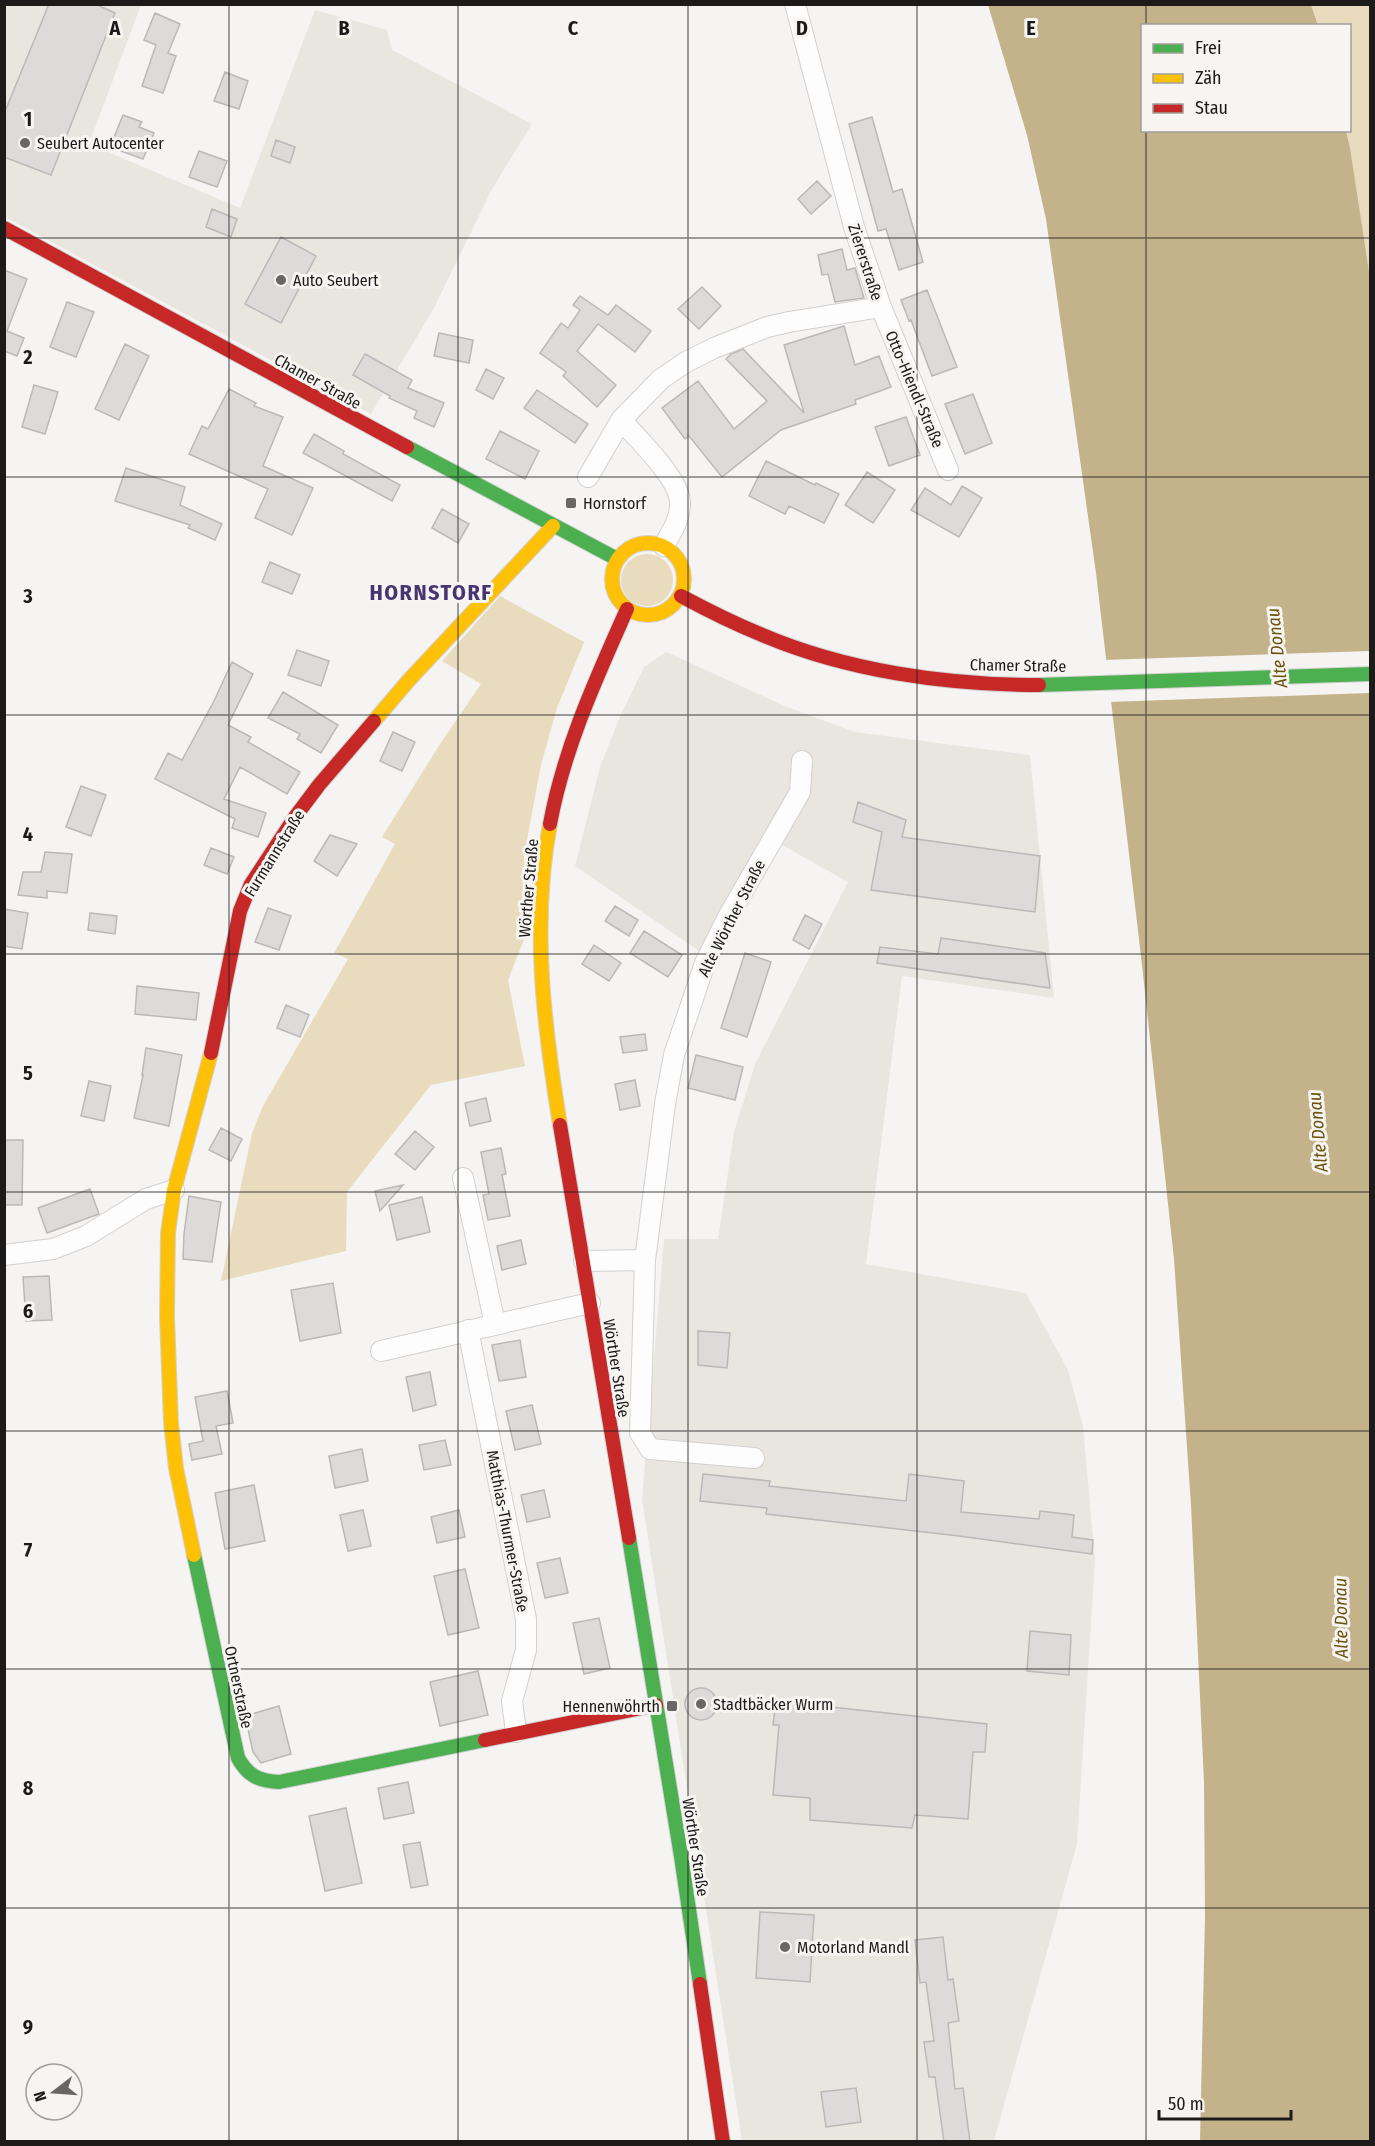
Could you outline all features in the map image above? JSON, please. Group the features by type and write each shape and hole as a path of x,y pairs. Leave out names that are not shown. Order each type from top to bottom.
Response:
{"street":[{"name":"Ziererstraße","path":"588,477 621,420 661,379 686,362 767,327 881,307 854,227 795,4"},
{"name":"Chamer Straße","path":"4,228 611,556"},
{"name":"Otto-Hiendl-Straße","path":"881,307 948,470"},
{"path":"621,420 672,479 678,492 680,503 677,520 664,546"},
{"name":"Furmannstraße","path":"174,1190 209,1061 240,911 251,884 319,785 409,680 553,526"},
{"path":"654,543 664,546 681,562 684,585 681,596 663,613 651,616 627,609 619,601 614,591 611,580 613,569 611,556 633,545 654,543"},
{"name":"Chamer Straße","path":"681,596 715,616 793,648 853,665 902,674 1022,685 1371,674"},
{"name":"Wörther Straße","path":"627,609 565,761 555,799 542,883 540,934 545,1025 685,1878 723,2142"},
{"name":"Alte Wörther Straße","path":"754,1458 650,1449 640,1433 645,1260 665,1104 674,1055 688,1009 705,963 728,917 800,792 802,761"},
{"path":"463,1178 495,1324"},
{"path":"4,1255 53,1249 86,1236 146,1199 174,1190"},
{"name":"Ortnerstraße","path":"174,1190 168,1233 167,1316 171,1423 176,1468 238,1758 243,1768 262,1781 279,1782 656,1704"},
{"path":"584,1262 645,1260"},
{"path":"381,1351 590,1303"},
{"name":"Matthias-Thurmer-Straße","path":"468,1330 526,1619 526,1650 512,1701 516,1732"}],"shaded area":[{"path":"4,5 141,5 89,144 240,208 315,10 387,30 392,50 532,124 492,189 434,308 371,414 5,217"},
{"path":"1311,5 1370,5 1370,278 1346,132 1351,132 1351,24 1318,24"},
{"path":"642,554 652,554 666,561 673,580 666,599 652,606 642,606 632,602 625,595 621,585 621,575 625,565 632,558"},
{"path":"500,596 584,642 557,708 541,765 524,856 525,937 508,980 525,1066 431,1085 347,1192 346,1251 221,1281 252,1133 263,1106 348,959 334,953 395,844 382,837 440,744 481,684 442,661"},
{"path":"666,652 787,707 855,732 1030,755 1054,998 902,976 866,1264 1026,1293 1068,1370 1083,1426 1095,1559 1077,1844 994,2141 742,2141 642,1499 664,1239 718,1239 734,1132 755,1064 848,882 766,836 705,955 575,866 600,767 621,714 644,667"}],"water":[{"name":"Alte Donau","path":"988,5 1311,5 1318,24 1141,24 1141,132 1346,132 1350,148 1370,278 1370,2141 1200,2141 1205,1916 1204,1782 1191,1505 1174,1259 1096,573 1046,219 1027,135"}],"pier":[{"path":"1370,651 1370,693 1108,702 1103,660"}],"building":[{"path":"49,4 95,4 115,13 51,175 4,157 4,114"},
{"path":"155,13 180,24 168,53 176,56 163,93 142,86 156,45 144,40"},
{"path":"225,72 248,81 239,109 214,101"},
{"path":"123,115 142,122 139,127 154,133 143,159 110,147"},
{"path":"872,117 893,192 902,189 923,262 899,270 886,229 878,231 849,124"},
{"path":"276,140 295,147 290,163 271,156"},
{"path":"199,151 227,161 217,187 189,177"},
{"path":"817,181 831,196 811,214 798,199"},
{"path":"212,209 237,219 231,237 206,227"},
{"name":"Auto Seubert","path":"281,237 316,256 281,323 245,304"},
{"path":"842,249 847,270 855,268 864,298 835,302 828,274 822,275 818,255"},
{"path":"4,270 27,279 7,331 24,338 17,356 4,351"},
{"path":"702,287 721,306 699,329 678,309"},
{"path":"927,290 957,367 932,376 901,300"},
{"path":"580,296 608,315 616,305 651,331 635,352 598,324 577,351 616,385 597,407 563,376 566,372 540,353 561,323 568,328 580,310 573,305"},
{"path":"67,302 94,312 76,357 50,347"},
{"path":"844,326 855,365 879,356 891,387 855,400 856,404 781,430 722,477 689,436 685,439 662,408 698,381 734,429 767,401 726,359 743,349 804,413 784,345"},
{"path":"439,333 473,340 469,363 434,356"},
{"path":"125,344 149,356 119,420 95,409"},
{"path":"365,354 412,380 408,388 444,403 434,427 414,418 417,411 389,398 390,396 353,375"},
{"path":"486,369 504,378 493,399 476,390"},
{"path":"34,385 58,392 45,434 22,427"},
{"path":"229,389 256,403 254,406 283,417 263,466 313,488 292,535 255,518 268,489 189,454 202,426 208,429"},
{"path":"537,390 588,424 575,443 524,408"},
{"path":"973,394 992,443 965,454 945,404"},
{"path":"906,417 920,455 889,466 875,427"},
{"path":"500,431 539,451 525,479 486,459"},
{"path":"314,434 344,451 343,454 400,485 392,501 303,453"},
{"path":"766,461 839,494 824,523 789,506 785,514 749,496"},
{"path":"126,468 185,487 180,505 222,524 215,540 188,528 190,525 115,501"},
{"path":"867,472 895,490 873,523 845,505"},
{"path":"962,486 982,498 959,537 911,510 925,488 951,505"},
{"path":"442,509 469,524 458,543 432,528"},
{"path":"270,562 300,575 292,594 262,582"},
{"path":"297,650 329,661 321,686 288,675"},
{"path":"232,662 253,674 228,725 251,737 248,742 300,772 287,794 240,767 224,799 266,813 258,837 232,828 235,819 155,779 168,753 182,760"},
{"path":"283,692 338,725 321,753 297,739 300,734 268,718"},
{"path":"393,732 415,742 402,771 380,761"},
{"path":"81,786 106,795 91,836 66,827"},
{"path":"858,802 906,820 902,837 1040,856 1035,912 871,890 882,832 853,822"},
{"path":"330,835 357,844 337,876 314,861"},
{"path":"211,848 234,857 227,874 204,865"},
{"path":"45,852 72,854 67,893 47,891 47,898 18,895 23,872 41,872"},
{"path":"615,906 638,920 629,936 605,921"},
{"path":"268,908 291,916 279,950 255,942"},
{"path":"4,909 28,913 22,949 4,946"},
{"path":"90,913 117,916 115,934 88,930"},
{"path":"805,915 822,924 809,949 793,940"},
{"path":"644,931 682,955 668,977 630,953"},
{"path":"941,938 1045,953 1050,988 877,963 880,947 938,954"},
{"path":"594,945 621,963 609,981 582,964"},
{"path":"745,953 771,962 747,1037 721,1028"},
{"path":"137,986 199,993 196,1020 135,1014"},
{"path":"286,1005 309,1015 300,1037 277,1028"},
{"path":"645,1034 647,1050 623,1053 620,1037"},
{"path":"146,1048 182,1055 169,1126 134,1118"},
{"path":"696,1055 743,1067 735,1100 688,1088"},
{"path":"635,1080 640,1106 620,1110 615,1084"},
{"path":"89,1081 111,1086 104,1121 81,1116"},
{"path":"486,1098 491,1121 470,1126 465,1103"},
{"path":"221,1128 242,1139 231,1161 209,1150"},
{"path":"415,1131 434,1147 415,1170 395,1154"},
{"path":"4,1140 23,1140 22,1205 4,1205"},
{"path":"501,1148 506,1174 502,1175 510,1216 488,1220 483,1195 489,1194 481,1152"},
{"path":"403,1185 380,1211 375,1191"},
{"path":"90,1189 99,1214 47,1233 38,1208"},
{"path":"189,1196 221,1202 212,1262 183,1259"},
{"path":"422,1197 430,1232 397,1240 389,1205"},
{"path":"521,1240 526,1264 502,1270 497,1246"},
{"path":"49,1276 52,1320 26,1321 23,1277"},
{"path":"333,1283 341,1333 300,1341 291,1290"},
{"path":"698,1331 730,1333 727,1368 698,1365"},
{"path":"520,1340 526,1377 499,1381 492,1345"},
{"path":"430,1372 436,1405 413,1411 406,1377"},
{"path":"227,1391 233,1423 216,1426 222,1454 192,1460 189,1444 203,1441 195,1397"},
{"path":"532,1405 541,1444 515,1450 506,1411"},
{"path":"445,1440 451,1465 424,1470 419,1445"},
{"path":"362,1449 368,1481 335,1488 329,1456"},
{"path":"703,1474 770,1481 769,1486 906,1501 909,1474 964,1481 961,1512 1039,1519 1040,1511 1074,1515 1072,1537 1093,1540 1092,1554 766,1514 767,1508 700,1501"},
{"path":"254,1485 265,1541 225,1549 215,1493"},
{"path":"544,1490 550,1517 527,1522 521,1495"},
{"path":"363,1510 371,1546 348,1551 340,1515"},
{"path":"459,1510 465,1537 437,1543 431,1517"},
{"path":"560,1558 568,1593 545,1598 537,1563"},
{"path":"465,1569 479,1628 448,1635 434,1576"},
{"path":"599,1618 610,1668 584,1674 573,1623"},
{"path":"1030,1631 1071,1635 1069,1675 1027,1671"},
{"path":"478,1671 488,1715 440,1726 430,1682"},
{"name":"Stadtbäcker Wurm","path":"701,1688 712,1693 717,1704 712,1715 701,1720 690,1715 685,1704 690,1693"},
{"path":"776,1701 987,1724 985,1752 973,1752 968,1819 915,1815 912,1828 810,1820 810,1798 773,1795 779,1725 773,1725"},
{"path":"279,1706 291,1754 261,1763 253,1752 245,1716"},
{"path":"408,1782 414,1813 384,1819 378,1788"},
{"path":"346,1808 362,1883 325,1891 309,1816"},
{"path":"420,1842 428,1885 411,1888 403,1845"},
{"name":"Motorland Mandl","path":"760,1912 814,1915 810,1982 756,1978"},
{"path":"943,1937 948,1980 953,1979 959,2021 948,2023 955,2089 963,2088 970,2142 944,2142 935,2077 929,2077 924,2042 934,2041 926,1982 920,1983 915,1940"},
{"path":"856,2088 861,2122 826,2127 821,2092"}],"traffic: fast":[{"path":"407,447 617,559"},
{"path":"1039,685 1370,674"},
{"path":"629,1538 700,1984"},
{"path":"194,1555 238,1758 250,1773 266,1780 279,1782 485,1740"}],"traffic: slow":[{"path":"374,721 409,680 553,526"},
{"path":"655,543 674,553 682,565 684,579 682,593 674,605 662,613 641,615 622,605 614,593 612,572 622,553 634,545 655,543"},
{"path":"550,824 541,899 542,975 549,1050 560,1125"},
{"path":"194,1555 176,1468 171,1423 167,1316 168,1233 174,1190 211,1053"}],"traffic: jam":[{"path":"4,228 407,447"},
{"path":"681,596 740,625 827,658 933,679 1039,685"},
{"path":"550,824 572,741 627,609"},
{"path":"211,1053 240,911 251,884 319,785 374,721"},
{"path":"560,1125 629,1538"},
{"path":"485,1740 656,1705"},
{"path":"700,1984 723,2142"}],"place":[{"name":"Seubert Autocenter","path":"25,143"},
{"name":"Auto Seubert","path":"281,280"},
{"name":"Hornstorf","path":"571,503"},
{"name":"Stadtbäcker Wurm","path":"701,1704"},
{"name":"Hennenwöhrth","path":"672,1706"},
{"name":"Motorland Mandl","path":"785,1947"}],"district":[{"name":"HORNSTORF","path":"431,592"}]}
